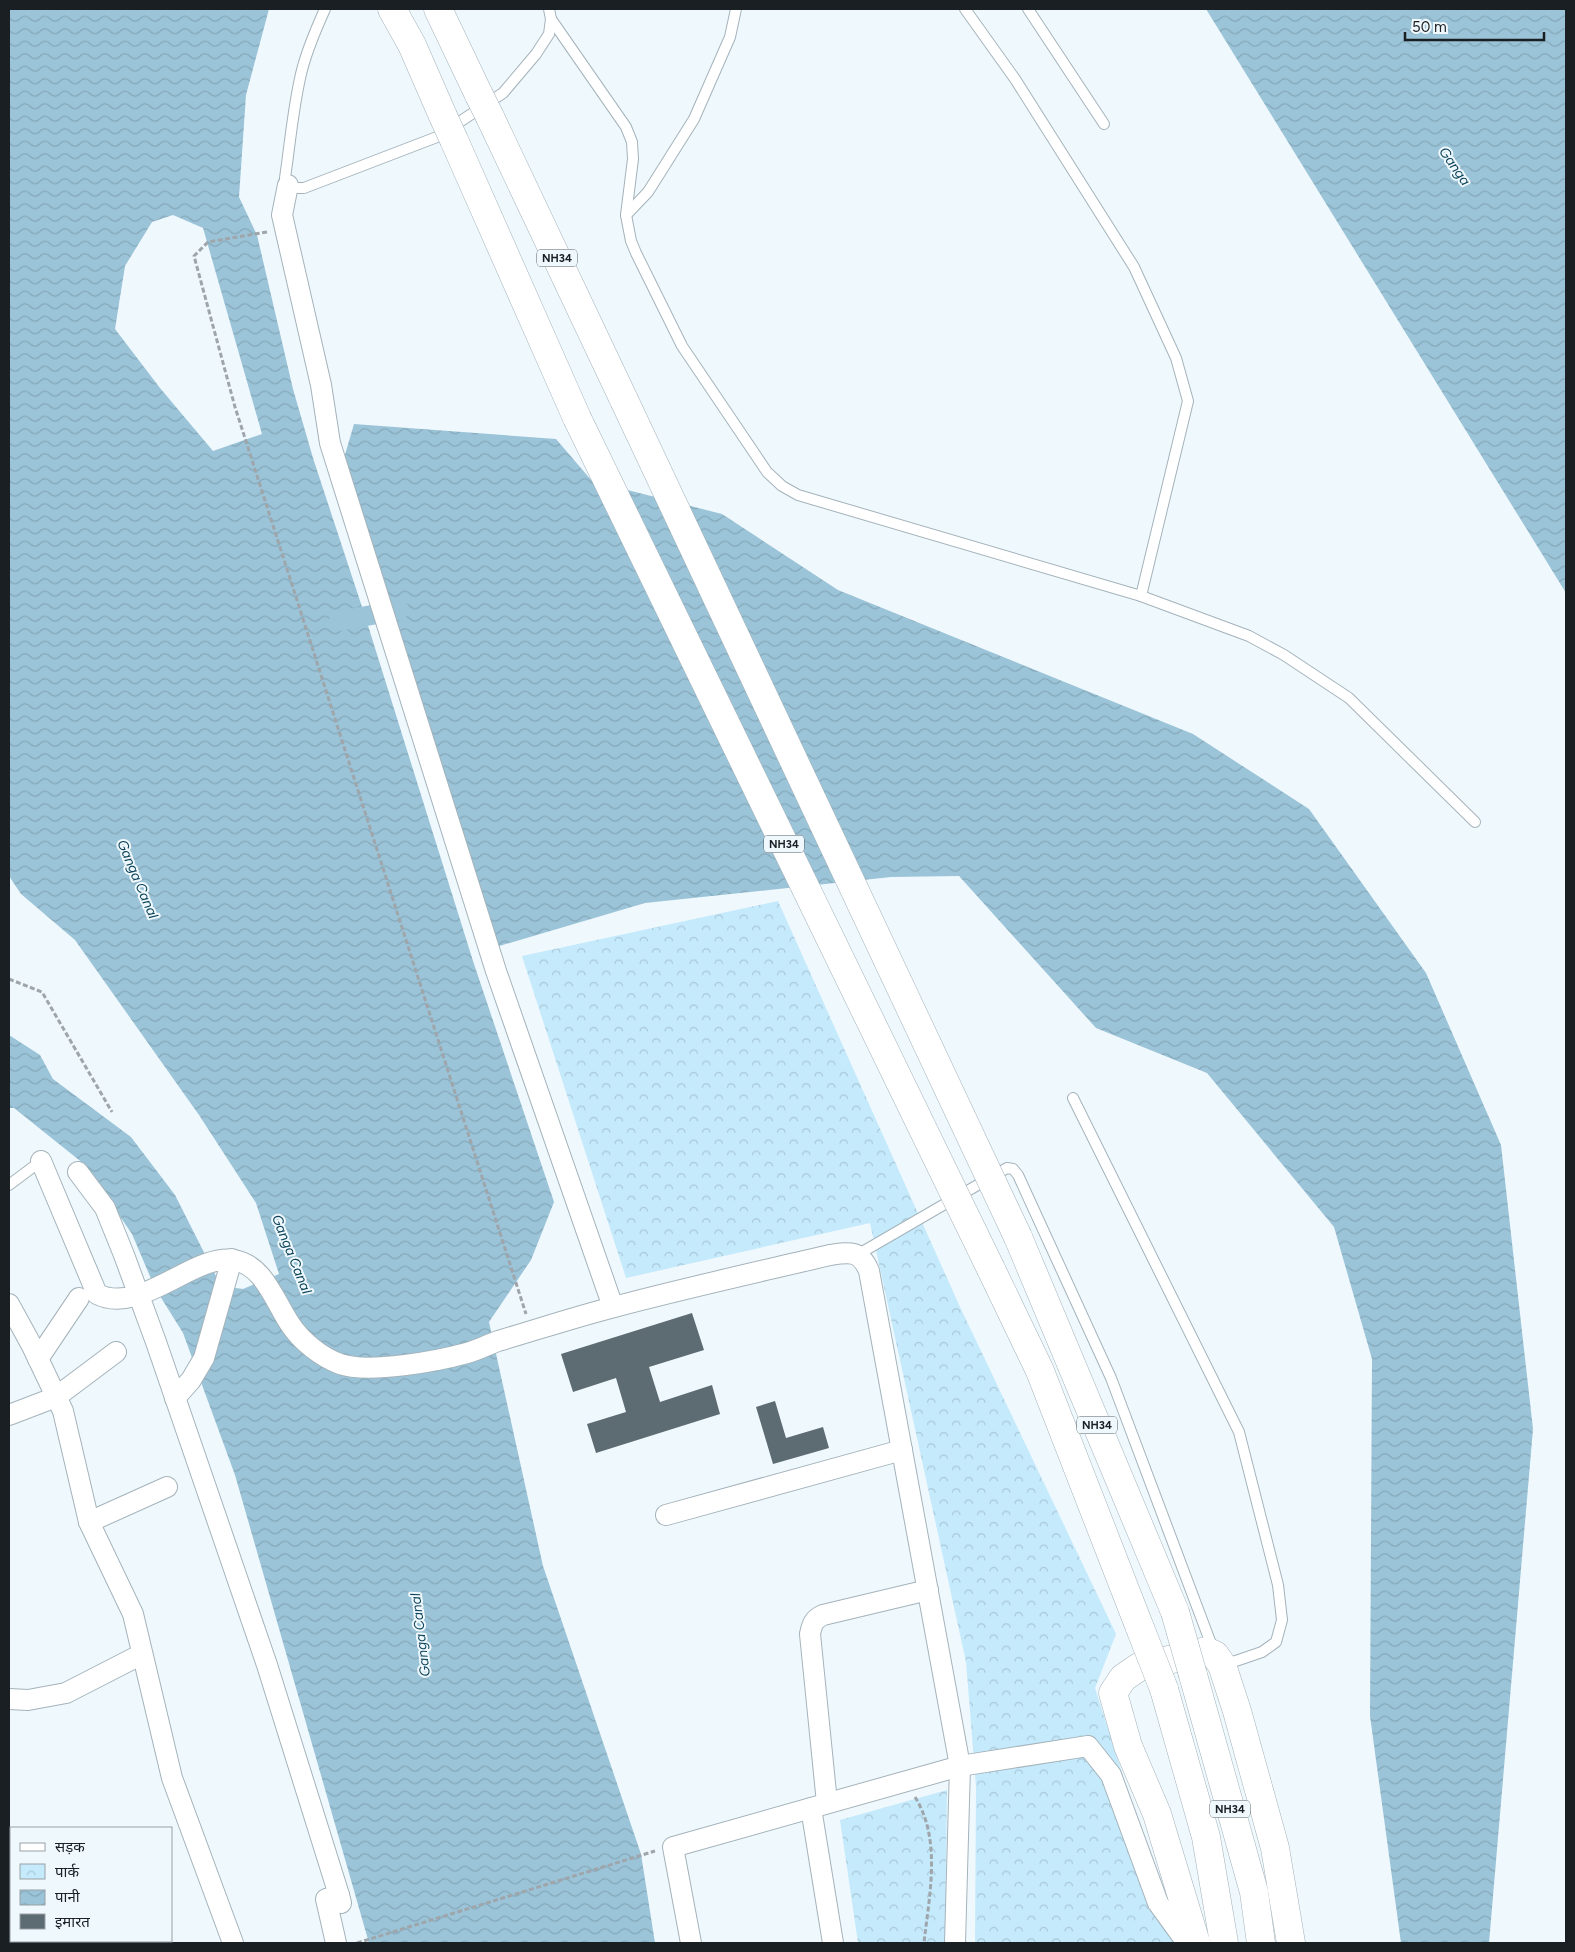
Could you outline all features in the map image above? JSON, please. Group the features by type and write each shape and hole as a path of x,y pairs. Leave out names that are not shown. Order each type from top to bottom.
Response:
{"highway":[{"name":"NH34","path":"392,9 412,45 577,418 1040,1371 1164,1689 1206,1837 1224,1943"},
{"name":"NH34","path":"438,9 1018,1237 1175,1612 1254,1892 1261,1943"},
{"path":"1196,1943 1157,1814 1128,1746 1113,1693 1123,1678 1139,1667 1206,1651 1219,1660 1237,1711 1275,1848 1291,1943"}],"street":[{"path":"288,185 282,215 321,386 330,444 496,971 613,1307"},
{"path":"41,1161 97,1294 107,1299 147,1292 210,1263 232,1259 247,1263 264,1280 291,1326 312,1348 340,1364 378,1368 423,1362 467,1353 495,1342 613,1307 830,1255 847,1253 857,1255 864,1261 869,1271 960,1766 955,1943"},
{"path":"78,1172 105,1208 147,1292 175,1398 266,1665 340,1901 326,1899 336,1943"},
{"path":"175,1398 191,1380 204,1358 232,1259"},
{"path":"38,1359 80,1298"},
{"path":"9,1304 63,1411 89,1522 133,1614 172,1778 233,1943"},
{"path":"9,1415 56,1396 116,1352"},
{"path":"666,1515 902,1450"},
{"path":"89,1522 167,1487"},
{"path":"833,1943 819,1806 810,1634 812,1625 816,1618 824,1615 928,1590"},
{"path":"9,1699 28,1700 66,1692 142,1654"},
{"path":"691,1943 673,1847 960,1766 1088,1746 1111,1776 1158,1903 1187,1943"}],"lane":[{"path":"325,9 316,28 301,72 295,102 285,178 288,185 294,188 304,188 437,137 503,93 536,54 549,34 550,14"},
{"path":"626,215 648,192 694,119 730,37 736,9"},
{"path":"965,9 1015,79 1134,267 1176,358 1188,401 1141,596"},
{"path":"1028,9 1104,124"},
{"path":"550,14 626,127 632,142 633,159 626,215 631,241 636,253 682,346 767,472 782,486 798,495 1141,596 1249,636 1284,655 1349,698 1476,822"},
{"path":"857,1255 1007,1168 1013,1169 1018,1175 1111,1378 1219,1660 1262,1652 1276,1642 1282,1620 1278,1585 1239,1432 1073,1098"},
{"path":"9,1185 41,1161"}],"path":[{"path":"257,235 208,242 194,256 235,407 522,1304"},
{"path":"9,979 42,992 112,1112"},
{"path":"906,1781 919,1803 930,1838 932,1875 924,1943"},
{"path":"357,1943 641,1854"}],"green space":[{"path":"778,901 960,1307 1116,1634 1095,1688 1176,1943 975,1943 976,1786 966,1662 870,1223 626,1278 522,956"},
{"path":"947,1790 945,1943 858,1943 840,1820"}],"water":[{"name":"Ganga Canal","path":"9,9 269,9 246,95 239,197 257,235 293,389 313,458 365,616 473,961 554,1202 531,1260 489,1322 543,1566 641,1854 655,1943 369,1943 235,1475 183,1333 155,1288 132,1234 84,1164 14,1108 9,1108 9,1035 40,1055 53,1079 131,1137 175,1195 221,1286 243,1289 279,1274 256,1203 199,1115 75,940 21,894 9,876","holes":["173,215 203,228 262,434 213,451 160,388 115,329 125,266 152,222"]},
{"name":"Ganga","path":"1206,9 1566,9 1566,593"},
{"path":"354,424 556,439 592,481 722,514 838,590 1193,734 1309,809 1426,973 1501,1145 1533,1429 1489,1943 1401,1943 1370,1716 1372,1359 1334,1227 1207,1073 1096,1028 959,876 891,877 645,903 496,947 344,458"}],"building":[{"path":"692,1313 704,1350 649,1367 660,1402 712,1385 720,1414 596,1453 587,1424 626,1412 616,1378 573,1392 561,1354"},
{"path":"775,1401 786,1438 823,1427 829,1448 773,1464 756,1407"}],"waterway":[{"path":"339,621 399,610"}]}
